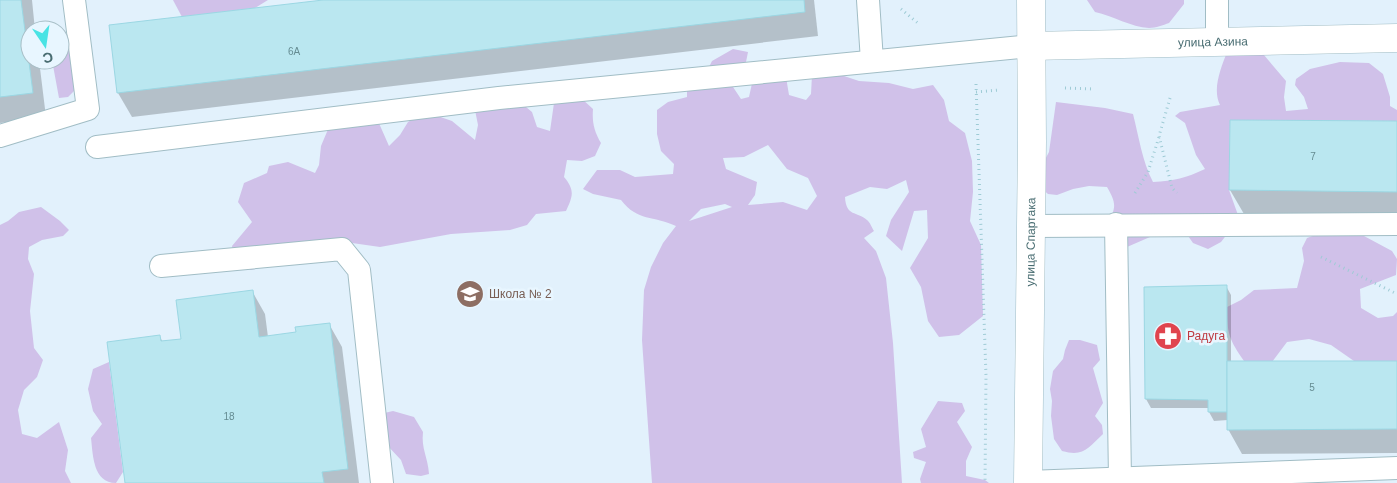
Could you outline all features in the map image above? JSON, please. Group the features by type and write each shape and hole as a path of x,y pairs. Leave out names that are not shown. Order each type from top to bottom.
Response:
{"street":[{"name":"улица Спартака","path":"1028,482 1031,0"},
{"name":"улица Азина","path":"1031,46 1397,38"}],"lane":[{"path":"0,136 88,109 74,0"},
{"path":"868,0 872,61"},
{"path":"1217,0 1217,41"},
{"path":"97,147 499,98 1031,46"},
{"path":"1030,226 1116,224 1397,224"},
{"path":"1116,224 1120,479"},
{"path":"161,266 342,249 359,270 382,483"},
{"path":"1028,482 1397,468"}],"path":[{"path":"975,50 986,376 985,483"},
{"path":"1116,224 1148,172 1170,98"},
{"path":"1159,136 1172,188 1210,224"},
{"path":"1316,255 1397,294"}],"shaded area":[{"path":"173,0 268,0 255,8 182,17"},
{"path":"1087,0 1184,0 1184,4 1169,23 1149,28 1136,26 1095,12"},
{"path":"70,40 73,57 74,91 68,97 59,98 54,70 70,70"},
{"path":"1258,48 1286,81 1284,97 1286,111 1308,109 1304,97 1295,85 1296,79 1310,69 1340,62 1369,63 1383,74 1390,97 1390,106 1397,110 1397,121 1230,120 1229,190 1238,215 1235,224 1221,242 1208,249 1193,243 1186,233 1153,225 1150,237 1127,247 1107,225 1114,210 1114,202 1107,187 1089,186 1057,195 1048,194 1040,187 1038,173 1049,152 1056,102 1105,108 1133,114 1143,157 1153,182 1192,175 1205,169 1196,155 1185,123 1175,116 1180,112 1220,105 1217,85 1227,52"},
{"path":"733,49 748,52 746,62 730,75 733,87 741,99 749,97 753,79 788,69 787,83 789,95 806,100 811,94 812,75 844,76 859,81 889,83 913,89 933,85 944,100 949,121 965,133 972,161 973,192 970,221 981,245 983,316 959,335 939,337 928,321 921,287 910,268 928,238 927,210 914,211 902,251 886,236 891,220 909,192 906,180 887,189 870,187 845,197 847,208 867,220 874,231 864,238 876,251 886,278 893,343 902,483 652,483 642,340 644,290 651,267 663,243 676,226 640,215 627,207 621,200 593,194 583,189 597,170 620,170 635,177 673,174 674,164 661,151 657,134 657,110 668,102 687,97 687,79 707,71 712,61","holes":["768,145 787,169 808,178 817,196 807,210 783,202 748,205 755,195 757,182 726,169 723,158 744,157","725,204 732,207 689,221 701,209"]},
{"path":"581,98 593,109 594,126 601,143 595,156 582,161 567,160 564,177 572,193 566,211 536,214 527,225 510,230 451,234 380,247 352,243 251,270 240,264 234,256 232,246 252,222 238,202 244,183 267,173 269,166 288,162 315,173 319,165 321,146 329,127 378,121 389,146 400,135 408,122 426,112 452,121 475,140 478,125 475,110 520,102 532,112 537,127 550,131 554,103"},
{"path":"41,207 69,230 63,236 42,240 29,247 28,259 34,274 30,311 34,348 43,360 37,377 24,390 18,410 22,434 37,438 59,422 68,450 65,471 71,483 0,483 0,225 19,212"},
{"path":"1321,233 1364,236 1392,251 1397,259 1396,275 1360,289 1361,308 1378,318 1393,316 1397,312 1397,361 1354,361 1331,345 1309,339 1287,342 1272,362 1244,361 1230,336 1227,307 1241,300 1254,290 1297,288 1304,261 1302,248 1307,238"},
{"path":"1069,340 1080,340 1097,345 1100,360 1093,368 1103,403 1095,416 1102,425 1103,434 1085,450 1076,453 1062,451 1054,439 1051,416 1052,401 1050,389 1053,371 1063,359"},
{"path":"109,362 123,472 116,483 108,482 103,478 96,467 91,438 102,424 93,411 88,389 93,369"},
{"path":"938,401 962,403 965,411 957,422 972,447 966,461 966,476 985,480 989,483 921,483 920,479 926,462 914,458 913,452 926,447 921,429"},
{"path":"393,411 414,417 423,432 423,443 429,474 421,476 406,474 401,460 387,445 378,447 365,440 367,417"}],"building":[{"path":"0,0 21,0 24,20 20,20 20,70 30,70 33,93 0,97"},
{"path":"323,0 804,0 805,12 117,93 109,25"},
{"path":"1230,120 1397,121 1397,192 1229,190"},
{"path":"1227,285 1227,412 1208,412 1208,400 1145,399 1144,287"},
{"path":"253,290 259,337 296,332 295,327 330,323 348,469 322,472 324,483 125,483 107,342 160,335 161,341 181,339 176,300"},
{"path":"1227,361 1397,361 1397,429 1227,430"}],"place":[{"name":"Школа № 2","path":"470,294"},
{"name":"Радуга","path":"1168,336"}]}
